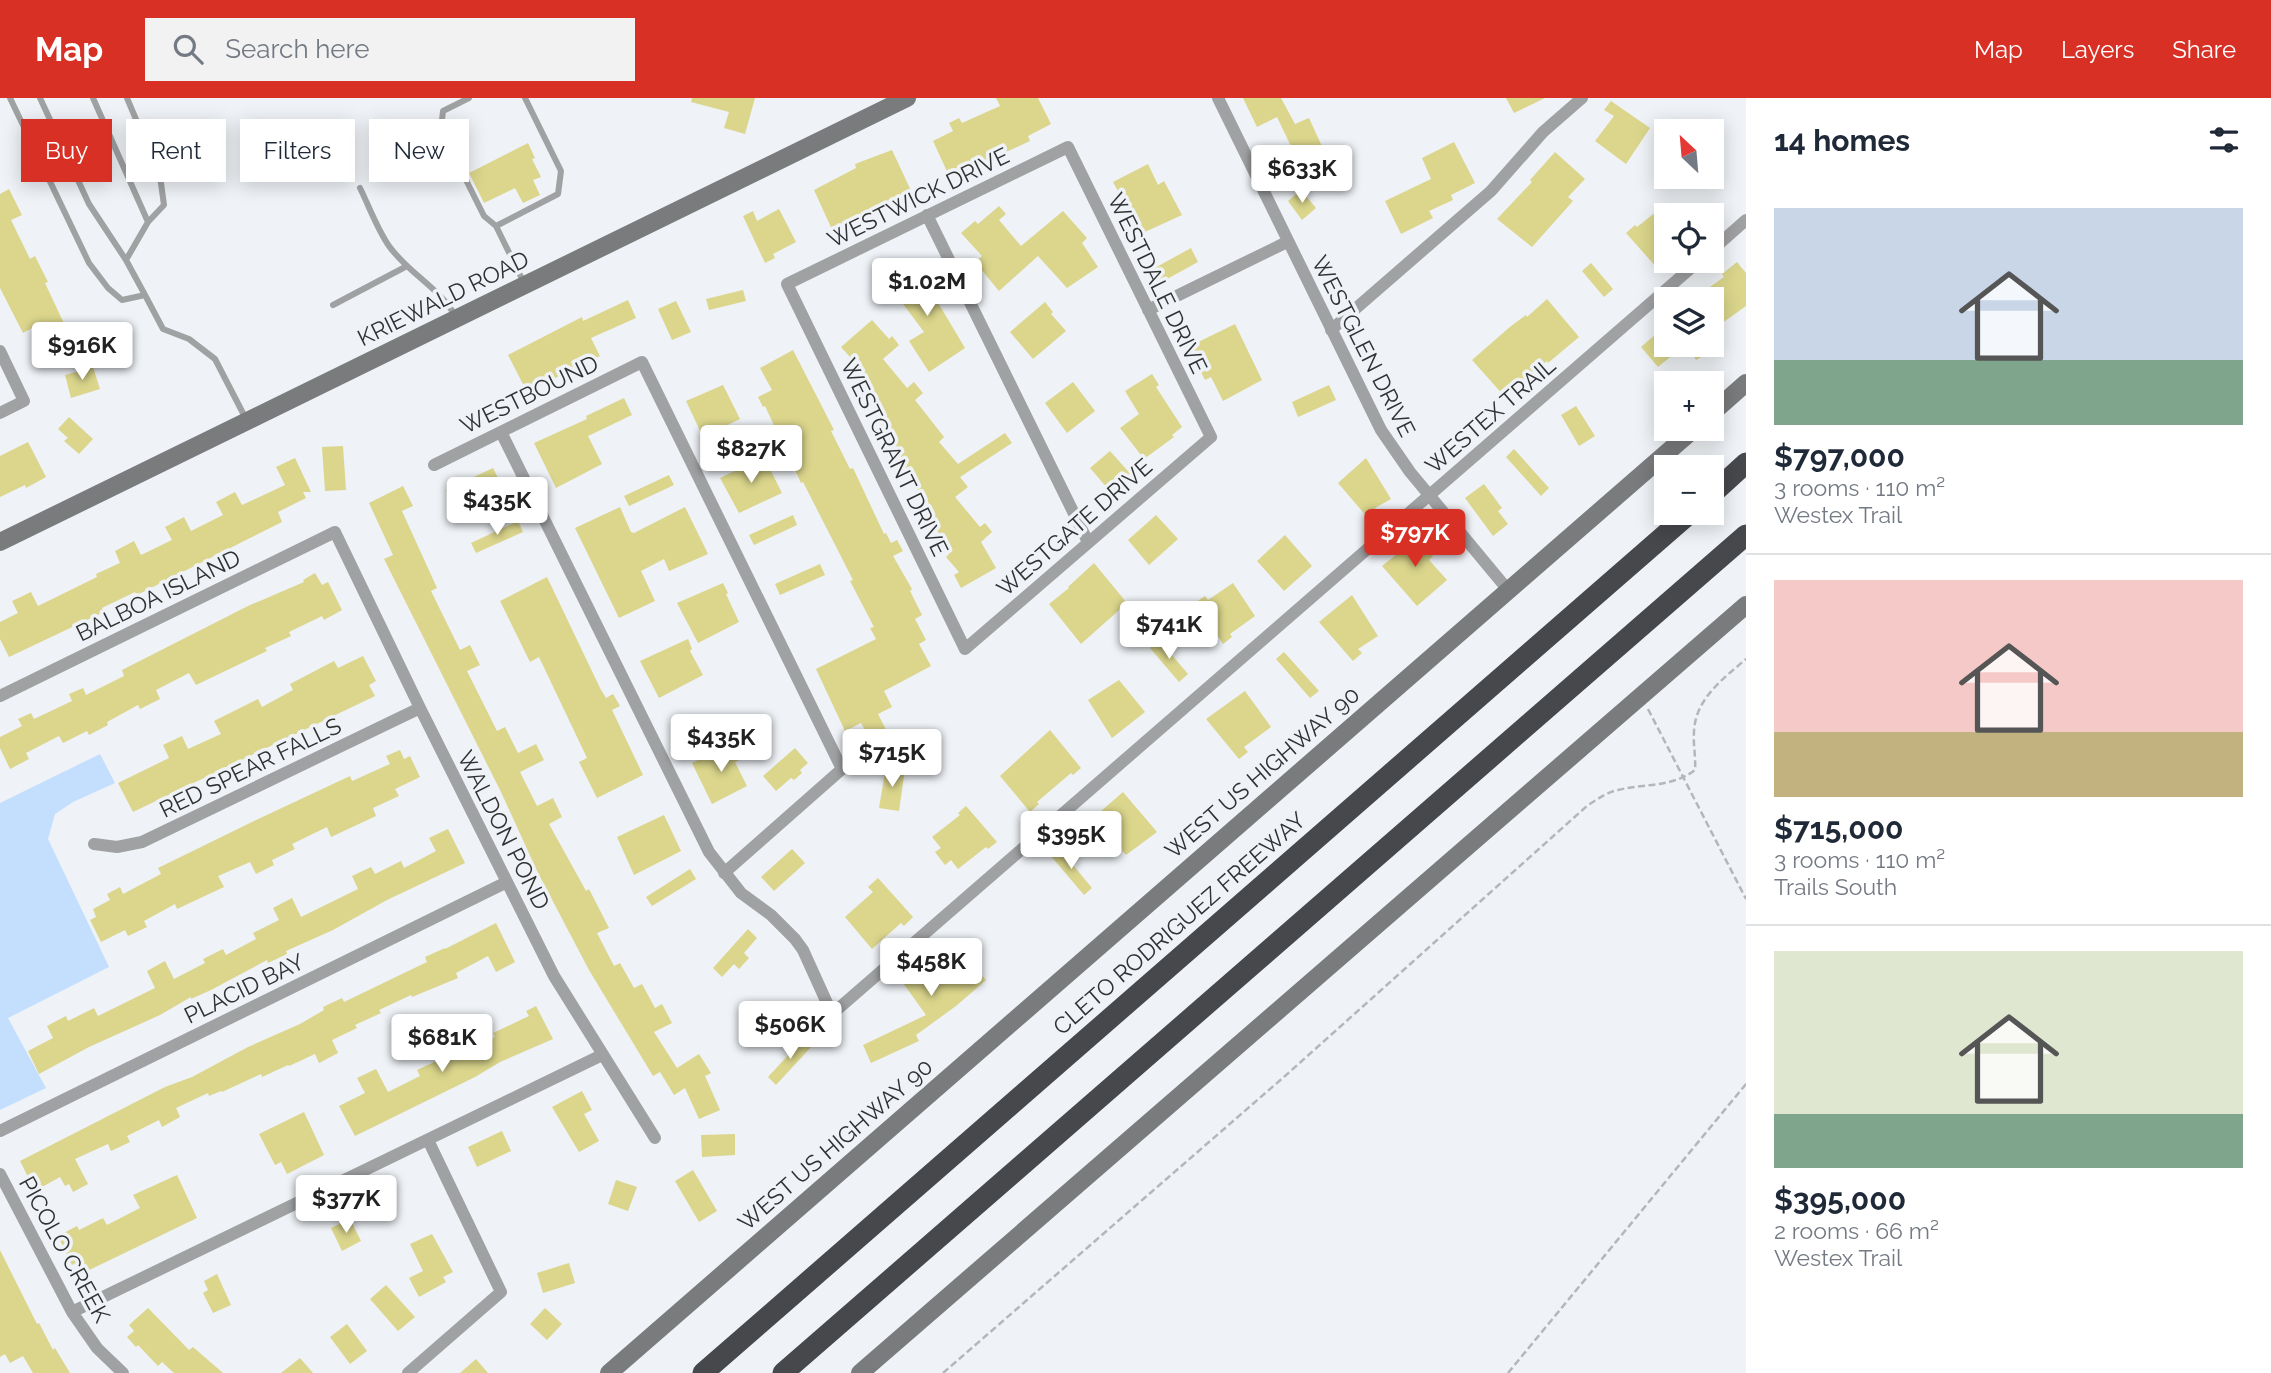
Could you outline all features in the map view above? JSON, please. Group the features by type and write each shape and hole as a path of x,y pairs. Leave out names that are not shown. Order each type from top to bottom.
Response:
{"highway":[{"path":"1724,483 1746,463"},
{"name":"CLETO RODRIGUEZ FREEWAY","path":"703,1373 1676,525"},
{"path":"783,1373 1746,535"}],"main road":[{"name":"KRIEWALD ROAD","path":"0,542 907,98"},
{"path":"1724,402 1746,383"},
{"name":"WEST US HIGHWAY 90","path":"609,1373 1680,441"},
{"path":"860,1373 1746,605"}],"street":[{"name":"WESTGLEN DRIVE","path":"1218,98 1381,429 1410,472 1508,590"},
{"path":"1331,330 1491,191 1543,132 1582,98"},
{"name":"WESTWICK DRIVE","path":"787,284 1068,147"},
{"name":"WESTDALE DRIVE","path":"1068,147 1211,437"},
{"path":"927,215 1088,542"},
{"path":"1724,239 1746,220"},
{"path":"1148,310 1287,242"},
{"name":"WESTEX TRAIL","path":"724,873 741,893 771,915 795,939 803,950 832,1014 1685,273"},
{"name":"WESTGRANT DRIVE","path":"787,284 965,649"},
{"path":"0,351 24,401 0,413"},
{"name":"WESTBOUND","path":"434,465 642,362 842,769 724,873"},
{"path":"501,432 709,852 724,873"},
{"name":"WESTGATE DRIVE","path":"965,649 1211,437"},
{"name":"BALBOA ISLAND","path":"0,696 335,532"},
{"name":"WALDON POND","path":"335,532 419,708 554,976 655,1138"},
{"name":"RED SPEAR FALLS","path":"94,844 117,847 142,842 419,708"},
{"name":"PLACID BAY","path":"0,1131 507,882"},
{"path":"72,1312 602,1055"},
{"path":"408,1373 501,1292 428,1140"},
{"name":"PICOLO CREEK","path":"0,1174 72,1312 97,1348 123,1373"}],"lane":[{"path":"10,98 89,263 108,288 122,300 145,295"},
{"path":"40,98 89,204 126,260 163,329 189,339 215,359 247,421"},
{"path":"93,98 148,222"},
{"path":"126,260 148,222 164,205 160,176 127,98"},
{"path":"469,98 443,111 441,130 484,216 496,226 525,285"},
{"path":"496,226 558,194 561,171 525,98"},
{"path":"360,188 389,246 407,266 448,302 457,318"},
{"path":"333,305 407,266"}],"path":[{"path":"943,1373 1285,1076 1588,805 1617,790 1659,785 1684,778 1695,770 1693,734 1700,705 1712,690 1746,659"},
{"path":"1641,695 1746,899"},
{"path":"1508,1373 1746,1084"}],"shaded area":[{"path":"100,754 115,783 73,802 55,814 48,839 109,967 8,1018 46,1088 0,1110 0,803"}],"building":[{"path":"692,98 755,98 745,134 724,128 729,112 691,102"},
{"path":"996,98 1038,98 1051,124 1028,136 1030,141 950,178 933,141 953,131 949,123 959,118 962,123 1000,106"},
{"path":"1243,98 1281,98 1295,124 1309,118 1325,153 1300,165 1277,117 1257,127"},
{"path":"1506,98 1545,98 1514,113"},
{"path":"1611,101 1650,128 1626,164 1595,141 1614,116 1604,110"},
{"path":"1454,142 1475,183 1451,195 1453,200 1429,211 1433,218 1401,234 1385,201 1431,179 1422,158"},
{"path":"528,143 541,177 533,180 540,195 523,203 515,188 484,203 469,173"},
{"path":"892,150 913,195 834,234 814,190 856,168 855,164"},
{"path":"1555,152 1585,179 1568,197 1573,201 1532,247 1497,219 1532,182 1530,180"},
{"path":"1148,164 1158,185 1164,181 1182,215 1136,236 1120,204 1124,202 1113,182"},
{"path":"9,189 22,215 11,220 30,259 35,256 67,330 78,325 89,345 53,364 34,327 23,333 0,288 0,194"},
{"path":"1301,190 1316,208 1302,220 1288,201"},
{"path":"999,206 1006,214 999,220 1021,246 1063,211 1087,238 1082,243 1098,267 1067,288 1038,256 999,291 975,262 982,256 961,233 975,221 978,224"},
{"path":"779,209 796,242 773,254 775,258 765,263 743,216 753,211 757,221"},
{"path":"1654,214 1654,265 1626,233 1635,225 1637,227"},
{"path":"1191,248 1198,262 1158,284 1151,270"},
{"path":"1737,262 1746,273 1746,306 1724,322 1724,287 1710,287 1724,277 1724,272"},
{"path":"919,263 942,297 937,301 965,348 929,372 909,341 924,332 889,285"},
{"path":"1591,263 1613,289 1604,297 1582,271"},
{"path":"743,290 746,301 709,310 706,299"},
{"path":"1547,299 1579,337 1505,397 1472,360"},
{"path":"628,300 636,318 591,338 600,356 527,392 508,355 582,317 583,321"},
{"path":"676,301 691,332 672,340 658,309"},
{"path":"1045,302 1053,312 1051,314 1066,331 1033,359 1010,332"},
{"path":"872,320 889,339 892,336 899,345 883,359 907,388 914,382 923,393 915,400 944,437 939,442 958,464 1005,433 1012,443 960,477 968,487 955,497 980,527 985,523 992,532 981,542 996,568 961,588 954,575 959,572 946,557 949,554 934,536 939,533 920,510 929,503 913,485 916,482 899,464 903,460 887,439 891,436 874,416 880,411 864,393 870,389 853,370 858,366 841,347"},
{"path":"1235,324 1262,380 1223,401 1211,377 1205,380 1188,347"},
{"path":"1654,336 1654,357 1670,357 1658,367 1641,347"},
{"path":"793,350 884,534 886,533 891,543 897,540 903,551 893,556 912,589 910,591 922,615 915,619 926,640 919,644 931,666 884,691 892,707 878,714 896,749 880,757 861,723 845,731 816,669 876,639 870,628 874,627 850,581 853,580 758,397 772,390 760,368"},
{"path":"93,367 100,389 71,398 65,375"},
{"path":"1152,374 1159,385 1156,387 1182,427 1172,435 1174,437 1144,459 1120,428 1139,414 1125,391"},
{"path":"1073,382 1095,411 1067,433 1045,403"},
{"path":"723,385 740,419 703,437 686,401"},
{"path":"1329,385 1336,400 1298,417 1292,402"},
{"path":"624,398 632,415 588,436 602,464 556,488 534,443 587,419 586,416"},
{"path":"1576,406 1595,436 1579,446 1561,415"},
{"path":"69,417 93,439 79,454 64,441 68,438 58,429"},
{"path":"28,442 46,477 26,488 25,485 0,497 0,456"},
{"path":"343,446 346,490 325,491 322,447"},
{"path":"1514,449 1549,488 1541,496 1506,457"},
{"path":"1110,451 1135,479 1115,497 1090,468"},
{"path":"1441,451 1450,462 1440,471 1431,460"},
{"path":"764,457 782,493 739,513 720,478"},
{"path":"295,458 311,492 303,492 306,498 278,512 282,522 137,595 135,592 102,608 104,612 9,657 0,639 0,622 18,613 12,601 31,592 38,606 120,563 115,551 134,541 141,555 172,540 165,527 184,517 191,531 223,515 216,502 235,492 242,505 285,485 276,467"},
{"path":"1366,458 1391,499 1375,508 1377,510 1368,518 1338,483"},
{"path":"493,468 502,486 454,508 446,490"},
{"path":"669,475 674,485 629,506 624,496"},
{"path":"1484,484 1502,508 1498,511 1508,524 1493,536 1465,498"},
{"path":"403,486 413,506 402,511 437,588 431,591 460,650 470,645 480,665 467,671 497,731 505,727 518,753 536,744 544,760 520,772 537,806 553,798 562,817 549,824 586,891 589,889 609,928 597,933 614,966 620,963 634,988 642,984 655,1008 662,1004 672,1023 654,1032 677,1068 699,1054 711,1073 705,1076 720,1110 699,1119 685,1088 674,1095 660,1072 653,1076 589,970 538,873 501,792 384,559 393,555 369,503"},
{"path":"620,507 631,532 634,533 685,507 708,554 669,571 664,559 641,571 655,601 619,618 575,528"},
{"path":"793,515 797,525 754,545 749,535"},
{"path":"1156,515 1178,539 1149,565 1128,540"},
{"path":"518,521 523,532 476,553 471,543"},
{"path":"1414,523 1423,533 1418,538 1433,556 1429,560 1447,580 1417,606 1382,566 1412,542 1404,532"},
{"path":"1285,535 1312,566 1284,591 1257,561"},
{"path":"1094,563 1127,603 1081,644 1049,604"},
{"path":"820,564 825,575 780,595 775,584"},
{"path":"315,573 322,585 328,582 342,610 324,620 322,616 289,632 291,636 265,648 267,651 196,685 189,673 156,690 160,699 140,709 138,705 89,735 87,731 63,743 59,736 26,753 29,759 10,769 0,748 0,737 22,726 18,719 31,713 34,719 72,701 69,694 83,688 86,695 124,676 122,670 248,606 304,582 303,580"},
{"path":"547,577 600,688 606,698 613,694 620,706 612,710 643,775 597,798 579,762 587,758 539,657 530,662 500,601"},
{"path":"723,583 739,622 698,643 677,603"},
{"path":"1233,583 1255,616 1230,634 1232,637 1223,644 1196,602 1205,596 1208,600"},
{"path":"1352,595 1378,636 1358,649 1362,653 1353,661 1319,622"},
{"path":"688,639 692,649 690,651 703,675 659,698 640,661"},
{"path":"1159,640 1188,674 1179,682 1150,648"},
{"path":"1284,652 1319,691 1310,698 1276,659"},
{"path":"363,656 376,681 369,685 375,696 133,812 118,783 169,758 163,745 182,736 188,749 221,734 214,721 258,699 262,707 293,690 290,684 334,661 338,668"},
{"path":"1119,680 1145,712 1112,738 1088,700"},
{"path":"1245,691 1271,727 1244,747 1248,752 1239,759 1206,719"},
{"path":"1050,730 1081,768 1073,775 1071,773 1037,802 1039,804 1030,812 1000,776"},
{"path":"738,746 744,758 735,762 747,786 712,804 692,763 713,753 715,757"},
{"path":"795,748 808,763 794,780 791,778 776,791 763,776"},
{"path":"400,750 404,759 410,756 420,777 395,789 399,796 373,808 376,816 331,837 327,827 292,844 295,849 272,860 274,865 256,874 250,862 218,876 224,887 177,909 175,904 144,921 147,927 128,936 125,930 101,942 90,920 96,917 93,909 110,900 107,894 120,887 123,894 161,874 158,868 252,822 350,776 352,781 390,764 386,756"},
{"path":"886,766 905,769 899,811 879,808"},
{"path":"1123,792 1157,832 1126,855 1093,818"},
{"path":"966,806 997,842 988,849 986,847 958,869 951,860 945,865 935,852 941,848 932,837 960,815 958,813"},
{"path":"664,815 681,851 634,875 617,837"},
{"path":"448,829 465,863 286,951 287,954 268,963 267,960 39,1074 28,1051 53,1038 47,1026 66,1016 68,1021 94,1008 98,1016 155,988 147,971 165,961 174,979 205,963 203,959 223,949 226,955 256,939 253,933 279,920 273,908 292,898 301,917 358,889 352,876 371,867 375,874 401,861 404,868 436,851 429,838"},
{"path":"1059,848 1092,888 1084,895 1050,855"},
{"path":"792,849 805,863 774,891 761,877"},
{"path":"690,869 696,879 652,906 646,897"},
{"path":"878,878 913,917 904,926 901,923 872,949 845,917 873,892 868,887"},
{"path":"496,923 515,962 496,972 488,956 456,973 458,978 412,997 411,995 355,1025 357,1028 332,1040 338,1053 319,1063 315,1054 222,1092 209,1096 208,1093 176,1108 180,1117 162,1127 159,1120 127,1136 130,1142 111,1151 108,1144 75,1159 88,1184 73,1192 69,1184 65,1186 60,1177 35,1191 20,1161 165,1087 192,1077 248,1047 300,1024 324,1010 323,1007 342,998 344,1002 427,962 425,957"},
{"path":"748,929 757,938 744,953 749,958 739,969 734,964 722,977 713,968"},
{"path":"951,941 986,980 916,1035 919,1041 871,1063 863,1045 926,1015 903,983 924,968 922,966"},
{"path":"536,1006 553,1039 500,1062 355,1136 339,1106 365,1093 357,1078 376,1069 388,1092 420,1076 417,1070 443,1058 442,1056 461,1047 464,1052 495,1037 493,1033 529,1016 526,1011"},
{"path":"804,1038 812,1046 776,1085 768,1077"},
{"path":"582,1091 592,1110 584,1114 599,1141 579,1152 552,1107"},
{"path":"304,1112 324,1155 287,1174 281,1162 275,1165 259,1134"},
{"path":"502,1131 511,1151 477,1167 468,1147"},
{"path":"735,1134 735,1155 702,1157 701,1135"},
{"path":"693,1170 717,1211 699,1222 675,1181"},
{"path":"177,1175 197,1218 83,1273 78,1262 72,1265 58,1236 77,1226 79,1230 103,1218 107,1225 140,1208 133,1195"},
{"path":"616,1180 637,1187 628,1211 608,1204"},
{"path":"350,1219 361,1241 342,1251 331,1228"},
{"path":"432,1234 453,1272 443,1277 446,1282 419,1297 409,1278 423,1271 410,1244"},
{"path":"0,1250 37,1324 39,1323 53,1350 55,1348 70,1373 33,1373 23,1356 10,1363 5,1354 0,1357"},
{"path":"569,1263 575,1283 543,1293 537,1273"},
{"path":"217,1274 231,1305 213,1313 203,1293 208,1290 204,1281"},
{"path":"386,1285 415,1317 398,1331 370,1299"},
{"path":"148,1308 189,1350 193,1347 223,1373 174,1373 162,1362 158,1366 138,1345 136,1347 127,1337 134,1331 129,1325"},
{"path":"545,1308 562,1324 547,1340 530,1324"},
{"path":"347,1324 367,1351 350,1364 330,1337"},
{"path":"300,1358 313,1373 281,1373"},
{"path":"476,1359 488,1373 460,1373"}]}
